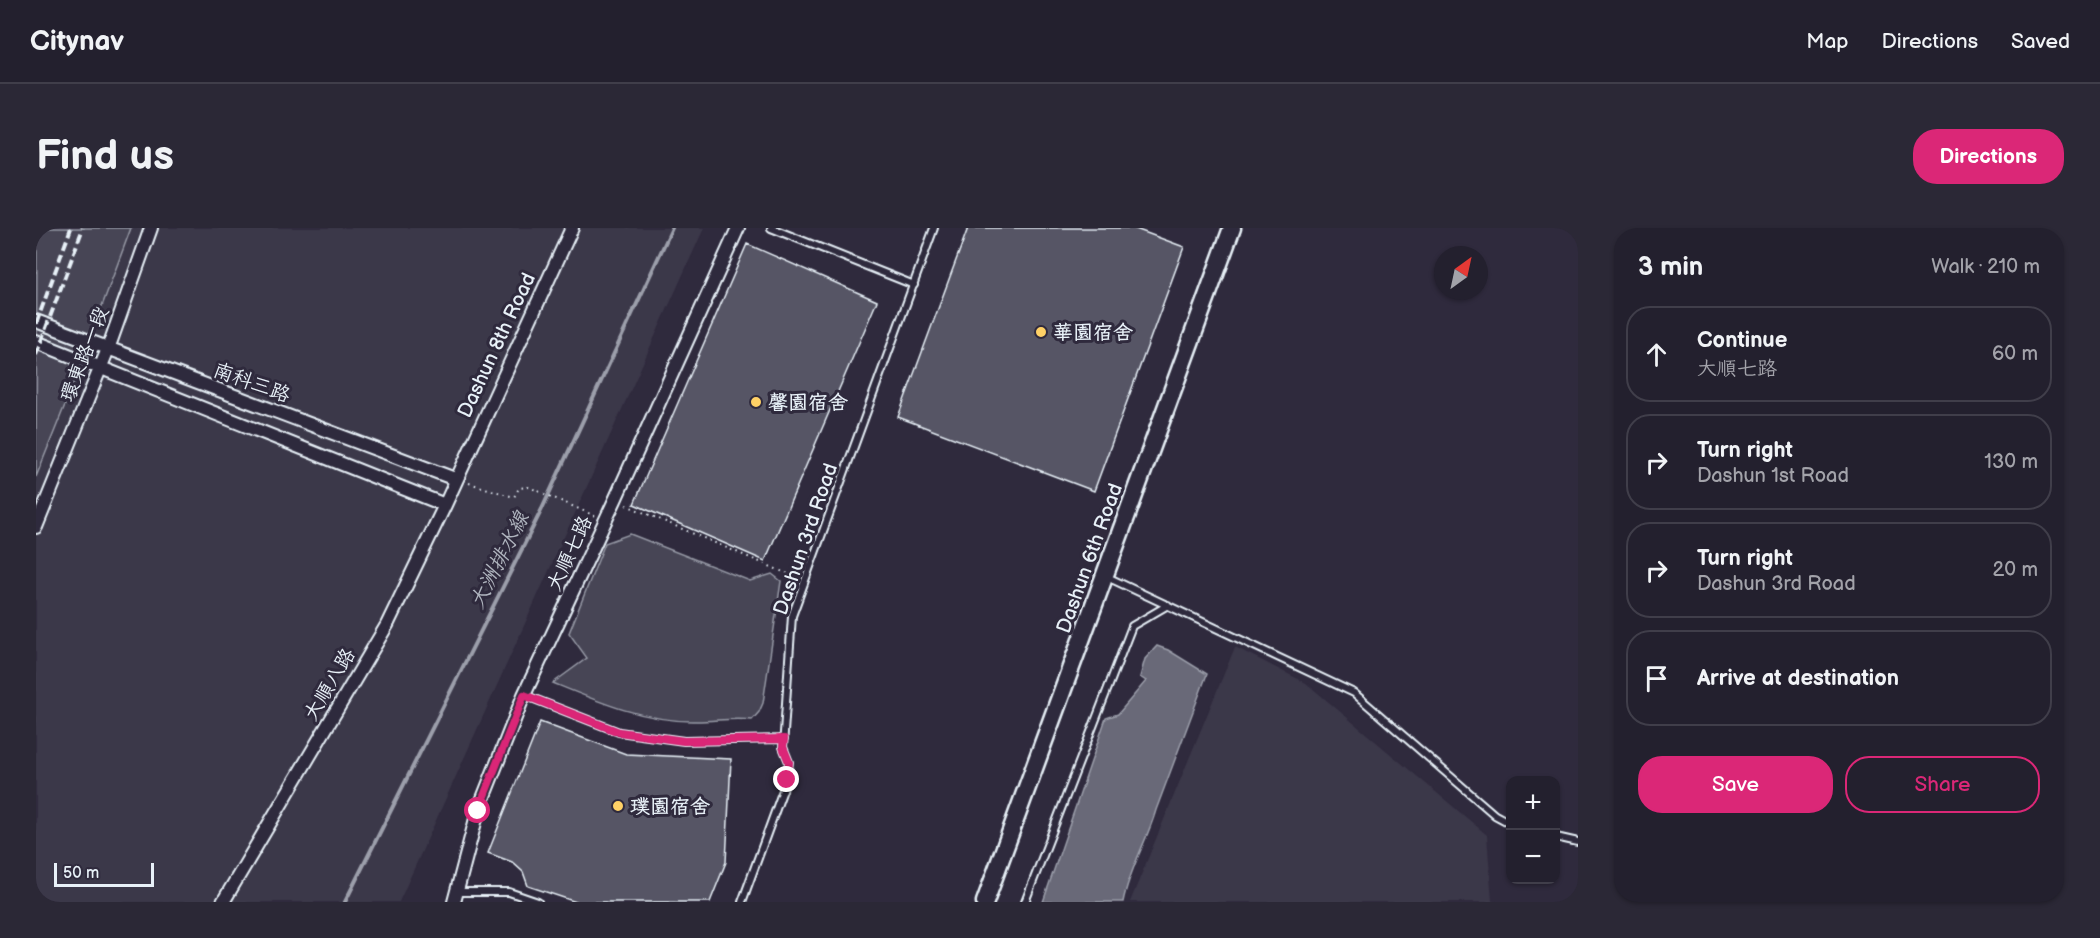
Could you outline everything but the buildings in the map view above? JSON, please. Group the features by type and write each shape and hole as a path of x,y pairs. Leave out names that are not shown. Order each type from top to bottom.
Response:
{"street":[{"name":"環東路一段","path":"36,526 108,349 151,228"},
{"name":"Dashun 8th Road","path":"455,479 572,228"},
{"name":"大順七路","path":"456,897 478,811 524,695 738,228"},
{"name":"Dashun 6th Road","path":"985,902 1232,228"},
{"name":"南科三路","path":"36,321 455,479"},
{"path":"36,342 445,505"},
{"name":"大順八路","path":"223,902 387,625 445,505 455,479"}],"lane":[{"path":"771,228 914,285"},
{"name":"Dashun 3rd Road","path":"742,902 787,780 789,762 783,747 792,616 934,228"},
{"path":"1105,576 1354,693 1495,814 1506,821"},
{"path":"1025,902 1132,626 1168,605"},
{"path":"524,695 619,732 684,741 784,739"},
{"path":"1560,838 1578,842"},
{"path":"456,897 509,892 538,902"}],"path":[{"path":"455,479 514,497 519,488 530,487 593,515"},
{"path":"615,500 805,581"}],"shaded area":[{"path":"36,228 704,228 399,902 36,902"},
{"path":"37,228 131,228 36,477"},
{"path":"630,534 750,581 772,574 781,581 763,703 752,720 692,721 656,718 621,709 553,683 587,658 569,633 605,543"},
{"path":"1235,647 1306,683 1487,835 1492,901 1496,902 1130,902"}],"water":[{"path":"1157,646 1168,650 1207,674 1129,878 1123,902 1043,902 1106,718 1118,714 1146,681 1140,677 1145,659"}],"waterway":[{"name":"大洲排水線","path":"345,902 542,509 672,228"}],"railway":[{"path":"36,324 71,228"},
{"path":"36,355 83,228"}],"place":[{"name":"華園宿舍","path":"1041,332"},
{"name":"馨園宿舍","path":"756,402"},
{"name":"璞園宿舍","path":"618,806"}],"route":[{"path":"478,811 524,695 619,732 684,741 784,739 783,747 789,762 787,780"}]}
